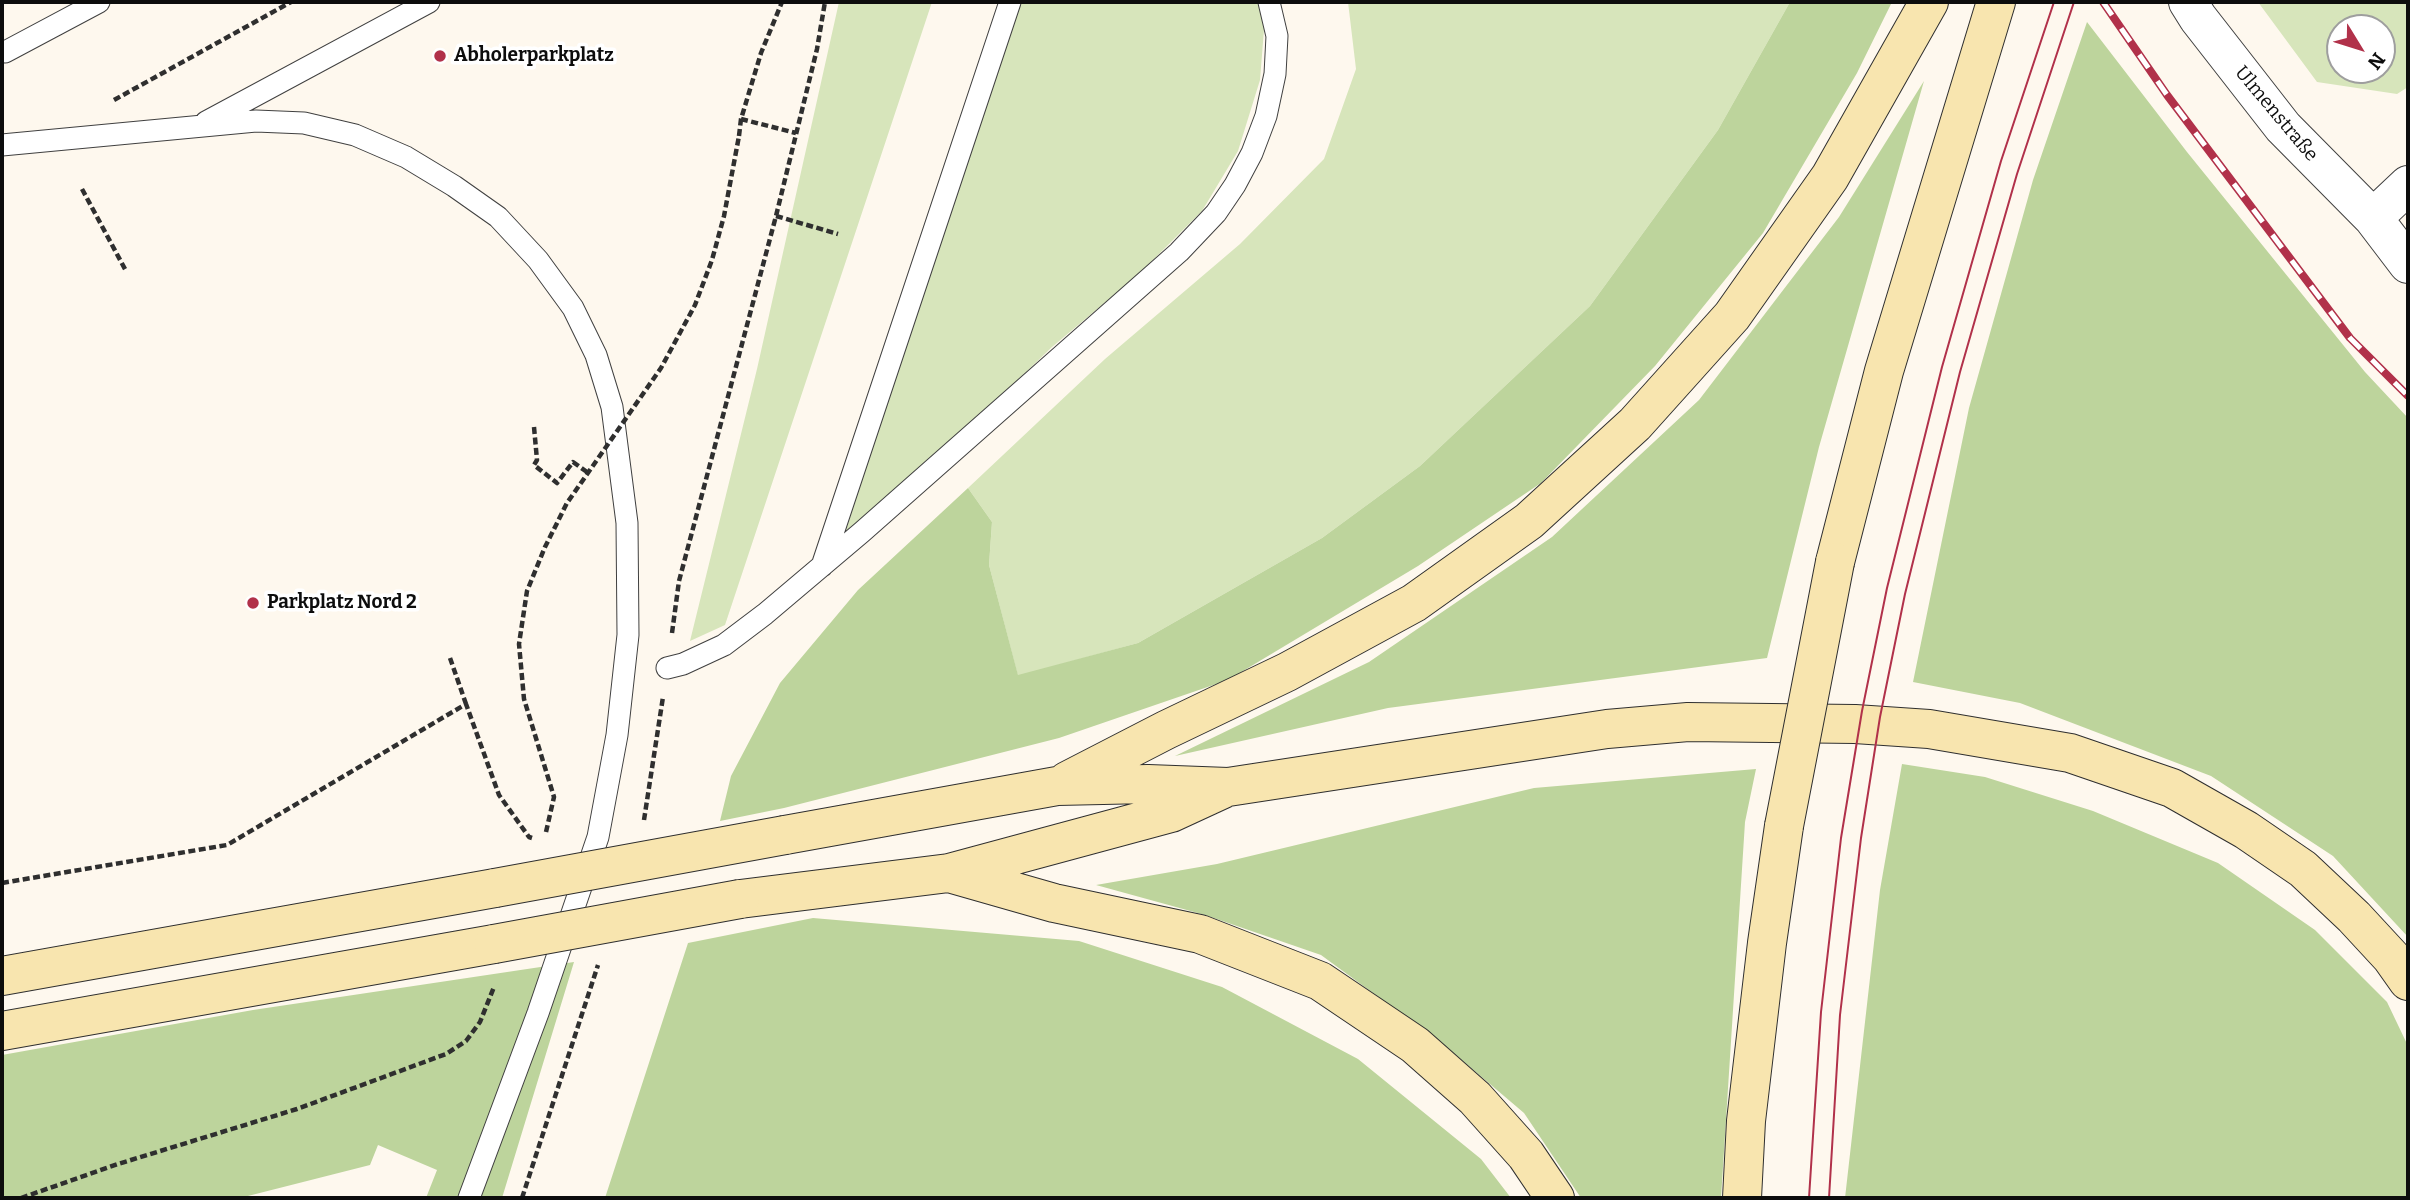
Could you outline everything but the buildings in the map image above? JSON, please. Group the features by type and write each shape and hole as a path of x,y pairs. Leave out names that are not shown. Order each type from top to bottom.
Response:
{"main road":[{"path":"1057,786 1166,730 1287,673 1414,603 1529,521 1635,424 1731,316 1830,177 1929,2"},
{"path":"1742,1198 1746,1121 1784,826 1835,562 1884,371 1996,2"},
{"path":"2,976 1057,786 1148,784 1228,787 1607,729 1688,722 1855,724 1929,729 2070,753 2172,788 2246,830 2303,869 2354,917 2391,957 2408,981"},
{"path":"2,1031 740,899 949,873 1171,813 1228,787"},
{"path":"949,873 1055,903 1200,934 1320,981 1415,1045 1475,1098 1526,1155 1555,1198"}],"street":[{"name":"Ulmenstraße","path":"2193,10 2283,127 2373,218 2408,264"},
{"path":"2373,218 2408,185"}],"lane":[{"path":"5,52 99,2"},
{"path":"199,126 429,2"},
{"path":"821,568 1010,2"},
{"path":"667,668 683,664 723,645 821,568 1180,251 1216,213 1252,153 1266,116 1275,74 1277,36 1269,2"},
{"path":"2,145 256,121 304,123 355,135 406,156 498,217 538,260 579,320 596,355 612,407 627,523 628,635 617,735 598,837 538,1013 469,1198"}],"path":[{"path":"103,107 291,2"},
{"path":"544,839 554,797 524,699 519,644 527,591 567,503 661,368 695,305 712,260 724,216 741,119 761,53 782,2"},
{"path":"640,831 644,819 679,581 776,216 817,49 825,2"},
{"path":"741,119 796,133"},
{"path":"82,189 126,271"},
{"path":"776,216 838,234"},
{"path":"534,427 537,460 534,465 557,483 573,462 588,473"},
{"path":"450,658 499,795 529,837 536,838"},
{"path":"2,883 227,845 466,704"},
{"path":"522,1198 601,955"},
{"path":"21,1198 118,1164 297,1110 446,1054 466,1041 480,1022 496,981"}],"green space":[{"path":"839,2 932,2 725,625 690,641 757,369"},
{"path":"1018,2 1257,2 1265,17 1260,80 1238,151 1202,211 1140,273 1052,347 969,427 845,533 935,245"},
{"path":"1348,2 1790,2 1718,130 1590,306 1420,466 1322,538 1138,643 1018,676 989,565 992,522 968,488 1105,359 1240,244 1324,159 1356,69"},
{"path":"1790,2 1892,2 1857,73 1763,233 1655,366 1541,483 1418,566 1228,680 1059,738 784,808 720,821 731,776 780,683 858,590 968,488 992,522 989,565 1018,675 1138,643 1322,538 1420,466 1590,306 1718,130"},
{"path":"2258,2 2408,2 2408,87 2397,94 2330,84 2396,84 2396,14 2326,14 2326,83 2317,82"},
{"path":"2087,22 2187,152 2365,372 2408,418 2408,937 2333,856 2211,776 2020,703 1913,682 1969,408 2033,180"},
{"path":"1924,81 1819,447 1767,658 1388,708 1175,756 1369,662 1552,537 1699,400 1839,217"},
{"path":"1902,764 1985,777 2093,811 2218,863 2315,930 2387,1002 2408,1046 2408,1198 1845,1198 1880,890"},
{"path":"1756,769 1745,822 1721,1198 1581,1198 1524,1113 1444,1045 1321,955 1205,915 1096,885 1217,864 1534,788"},
{"path":"813,918 1079,941 1222,987 1358,1059 1481,1159 1511,1198 605,1198 688,943"},
{"path":"574,962 502,1198 426,1198 437,1170 378,1145 370,1165 240,1198 2,1198 2,1055 253,1010"}],"tram line":[{"path":"1809,1198 1821,1012 1841,838 1862,711 1887,588 1942,367 2001,161 2054,2"},
{"path":"1829,1198 1840,1015 1861,838 1880,717 1905,594 1960,372 2017,174 2074,2"}],"railway":[{"path":"2103,2 2167,95 2350,338 2408,396"}],"place":[{"name":"Abholerparkplatz","path":"440,56"},
{"name":"Parkplatz Nord 2","path":"253,603"}]}
